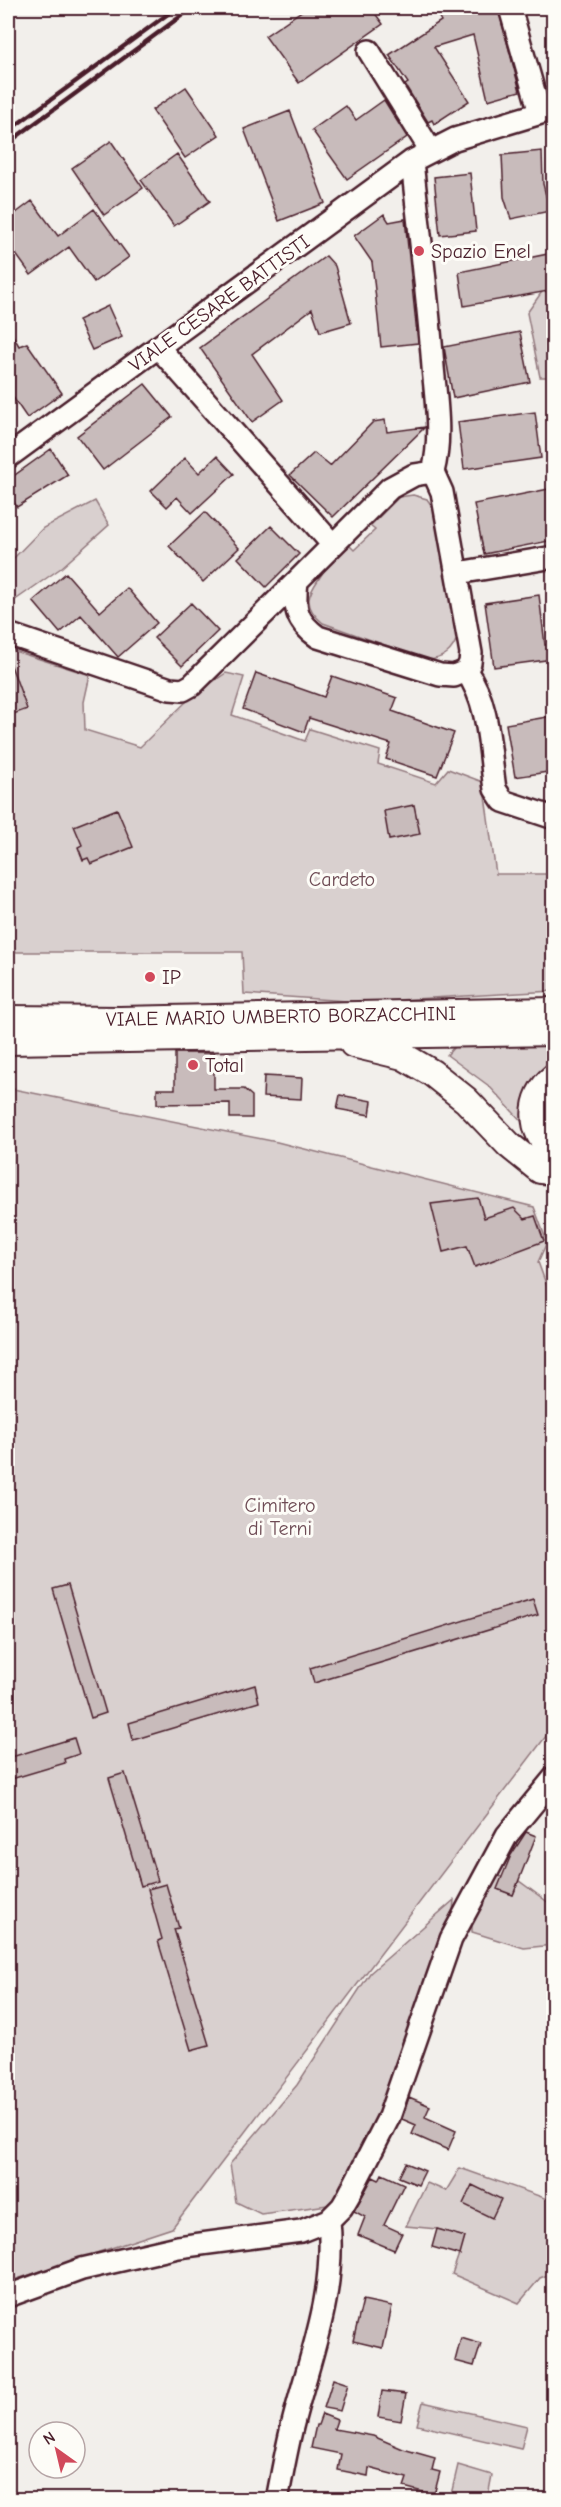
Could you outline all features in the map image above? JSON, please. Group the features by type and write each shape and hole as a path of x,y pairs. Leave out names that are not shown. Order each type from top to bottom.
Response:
{"main road":[{"name":"VIALE MARIO UMBERTO BORZACCHINI","path":"8,1020 120,1020 554,1011"},
{"name":"VIALE MARIO UMBERTO BORZACCHINI","path":"8,1041 554,1032"},
{"path":"318,1035 403,1056 432,1073 466,1101 509,1145 540,1170 554,1172"},
{"path":"554,1077 544,1085 538,1097 534,1120 544,1144 554,1152"}],"street":[{"path":"510,8 547,111"},
{"path":"369,51 431,151"},
{"name":"VIALE CESARE BATTISTI","path":"8,457 412,161 455,139 547,111"},
{"path":"258,618 272,617 305,628 318,637 440,675 454,676 466,671 471,663 458,573 442,492 433,472 436,457 436,400 430,321 412,161"},
{"path":"159,348 333,545"},
{"path":"8,634 170,689 183,690 192,685 390,489 414,475 433,472"},
{"path":"458,573 554,557"},
{"path":"297,581 295,598 297,616 305,628"},
{"path":"466,671 483,704 495,789 503,801 554,818"},
{"path":"525,1011 554,1004"},
{"path":"8,2296 82,2270 178,2247 302,2231 329,2220 350,2195 389,2117 451,1939 507,1835 554,1778"},
{"path":"277,2499 292,2427 325,2308 331,2269 329,2220"}],"green space":[{"path":"553,276 553,377 540,377 527,313"},
{"path":"413,495 427,499 436,512 458,635 447,654 427,660 323,623 314,614 309,598 329,559 350,546 354,550 375,530 370,526 399,497"},
{"path":"95,501 109,525 61,568 11,603 8,597 8,564 43,528"},
{"name":"Cardeto","path":"8,649 90,675 84,702 85,730 140,747 192,696 226,673 244,677 232,715 305,741 310,729 380,751 378,764 436,783 448,769 483,782 496,874 553,874 553,991 362,1002 244,994 242,952 8,952"},
{"path":"496,1038 553,1047 553,1072 525,1125 489,1086 447,1055 455,1046"},
{"name":"Cimitero di Terni","path":"8,1088 277,1142 534,1207 547,1242 538,1262 554,1306 553,1727 172,2228 8,2282"},
{"path":"491,1874 502,1877 498,1889 513,1895 519,1881 553,1906 547,1923 553,1925 553,1945 524,1948 472,1932 472,1918"},
{"path":"454,1900 449,1960 335,2204 261,2214 236,2202 230,2164 297,2085 370,1973"},
{"path":"460,2168 553,2201 553,2273 540,2278 519,2303 452,2274 465,2237 437,2229 406,2226 427,2183 446,2191"},
{"path":"423,2402 527,2426 521,2449 417,2425"},
{"path":"458,2465 492,2475 488,2496 500,2499 450,2499"}],"building":[{"path":"306,8 371,8 383,24 299,83 265,36"},
{"path":"443,8 498,8 520,91 488,100 473,35 434,47 469,101 434,124 432,120 428,122 405,85 408,83 389,55 441,21 436,12"},
{"path":"186,87 219,135 185,158 152,110"},
{"path":"384,100 407,137 347,179 312,130 346,106 356,120"},
{"path":"290,111 325,203 279,221 244,129"},
{"path":"111,141 143,188 104,215 72,168"},
{"path":"542,151 543,184 550,211 511,219 504,197 502,155"},
{"path":"177,154 210,201 174,226 141,180"},
{"path":"470,173 476,231 440,235 434,177"},
{"path":"32,201 58,236 94,209 129,257 94,282 69,247 31,275 8,243 8,219"},
{"path":"384,214 389,222 405,219 418,343 381,347 372,262 354,236"},
{"path":"548,254 554,290 464,306 459,272"},
{"path":"326,256 335,266 351,323 320,332 312,309 252,354 283,400 252,422 200,348"},
{"path":"108,306 122,337 92,350 78,320"},
{"path":"8,327 19,346 27,343 62,393 27,418 8,390"},
{"path":"520,332 530,382 453,398 444,347"},
{"path":"145,384 172,417 103,470 77,436"},
{"path":"535,412 541,458 464,469 458,422"},
{"path":"385,420 387,432 425,427 333,517 290,475 314,453 330,466 373,422"},
{"path":"51,449 68,475 17,507 8,493 8,480"},
{"path":"217,456 234,474 192,513 177,497 167,507 151,491 185,458 199,473"},
{"path":"554,488 554,540 484,554 474,504"},
{"path":"205,512 239,548 203,582 169,546"},
{"path":"271,526 299,554 266,587 238,558"},
{"path":"66,573 100,612 127,588 157,623 118,657 81,615 60,633 33,601"},
{"path":"539,595 545,645 553,643 553,659 494,667 485,603"},
{"path":"191,603 218,631 182,666 154,638"},
{"path":"8,660 27,709 8,716"},
{"path":"256,673 324,697 332,676 397,698 392,711 454,733 437,776 386,759 391,744 309,718 304,732 243,709"},
{"path":"553,716 554,771 515,777 506,724"},
{"path":"414,805 420,834 389,840 384,811"},
{"path":"117,809 133,847 91,864 88,858 83,860 78,847 82,845 74,826"},
{"path":"175,1053 214,1053 214,1089 244,1089 252,1096 252,1118 230,1118 230,1103 157,1104 157,1089 175,1089"},
{"path":"264,1076 302,1078 301,1099 263,1097"},
{"path":"340,1095 372,1101 370,1115 337,1109"},
{"path":"478,1198 484,1218 514,1208 525,1219 535,1216 544,1241 475,1267 467,1246 443,1252 431,1204"},
{"path":"68,1585 106,1713 91,1718 53,1589"},
{"path":"533,1599 538,1615 314,1683 310,1668"},
{"path":"255,1685 259,1702 133,1740 129,1723"},
{"path":"74,1738 79,1754 64,1759 65,1763 8,1780 8,1758"},
{"path":"125,1773 158,1881 141,1886 109,1778"},
{"path":"526,1832 536,1836 513,1895 497,1889 511,1855"},
{"path":"166,1884 179,1928 174,1929 209,2045 191,2050 158,1941 162,1939 148,1889"},
{"path":"409,2097 430,2106 425,2117 456,2131 448,2150 412,2134 416,2125 402,2119"},
{"path":"406,2163 425,2171 418,2185 399,2177"},
{"path":"382,2174 404,2184 384,2225 402,2233 394,2250 358,2235 365,2217 354,2211 373,2177 379,2180"},
{"path":"472,2185 501,2199 492,2218 463,2204"},
{"path":"437,2229 465,2237 460,2255 432,2247"},
{"path":"363,2300 392,2306 383,2348 353,2341"},
{"path":"461,2338 481,2344 474,2366 455,2361"},
{"path":"333,2379 348,2384 340,2411 324,2408"},
{"path":"382,2391 406,2394 401,2421 378,2417"},
{"path":"322,2414 337,2420 334,2429 373,2436 403,2449 435,2458 432,2470 440,2472 434,2495 404,2487 407,2478 369,2468 368,2476 338,2470 341,2454 311,2448 316,2425"}],"railway":[{"path":"8,131 176,8"},
{"path":"8,143 192,8"}],"place":[{"name":"Spazio Enel","path":"419,251"},
{"name":"IP","path":"150,977"},
{"name":"Total","path":"193,1065"}]}
